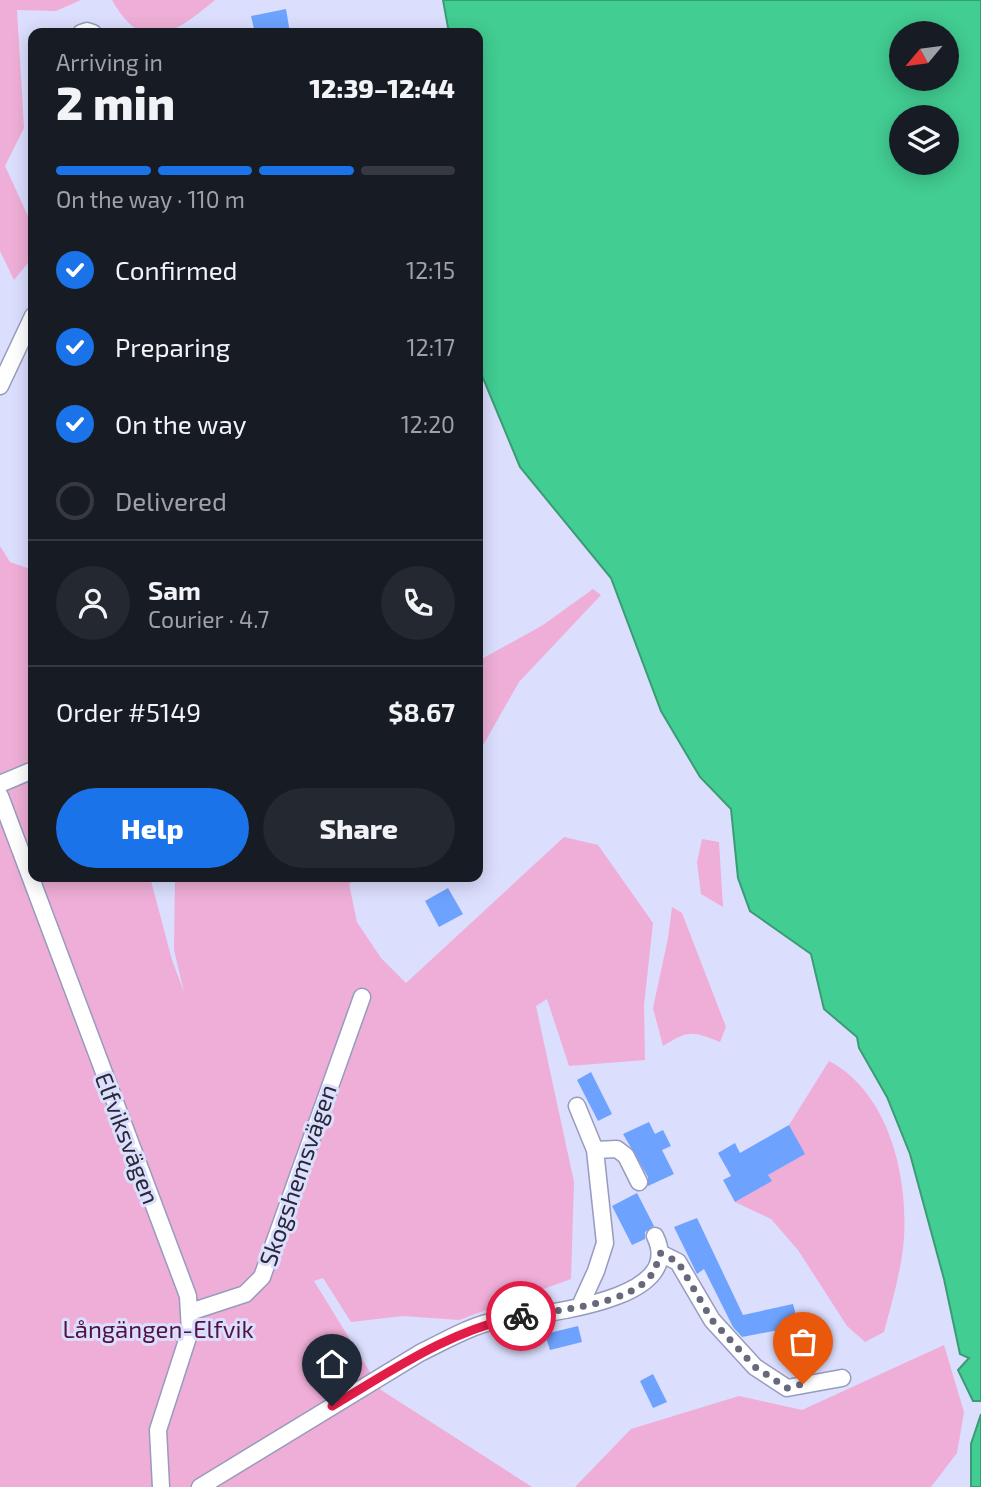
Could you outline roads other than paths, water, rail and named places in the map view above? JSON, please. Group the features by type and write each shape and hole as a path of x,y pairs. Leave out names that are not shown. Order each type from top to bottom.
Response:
{"street":[{"path":"0,386 28,327"},
{"path":"0,784 28,772"},
{"name":"Elfviksvägen","path":"0,796 28,873"},
{"name":"Elfviksvägen","path":"31,882 183,1280 190,1312 190,1331 158,1430 161,1487"},
{"name":"Skogshemsvägen","path":"190,1312 245,1294 262,1278 362,997"},
{"path":"576,1106 595,1150 605,1243 580,1306"},
{"path":"595,1150 617,1149 626,1156 639,1182"},
{"path":"200,1487 420,1353 451,1338 487,1323 580,1306 637,1288 652,1274 660,1253 655,1236"},
{"path":"660,1253 678,1262 712,1320 755,1367 787,1388 842,1378"}],"park label":[{"name":"Långängen-Elfvik","path":"158,1328"}]}
